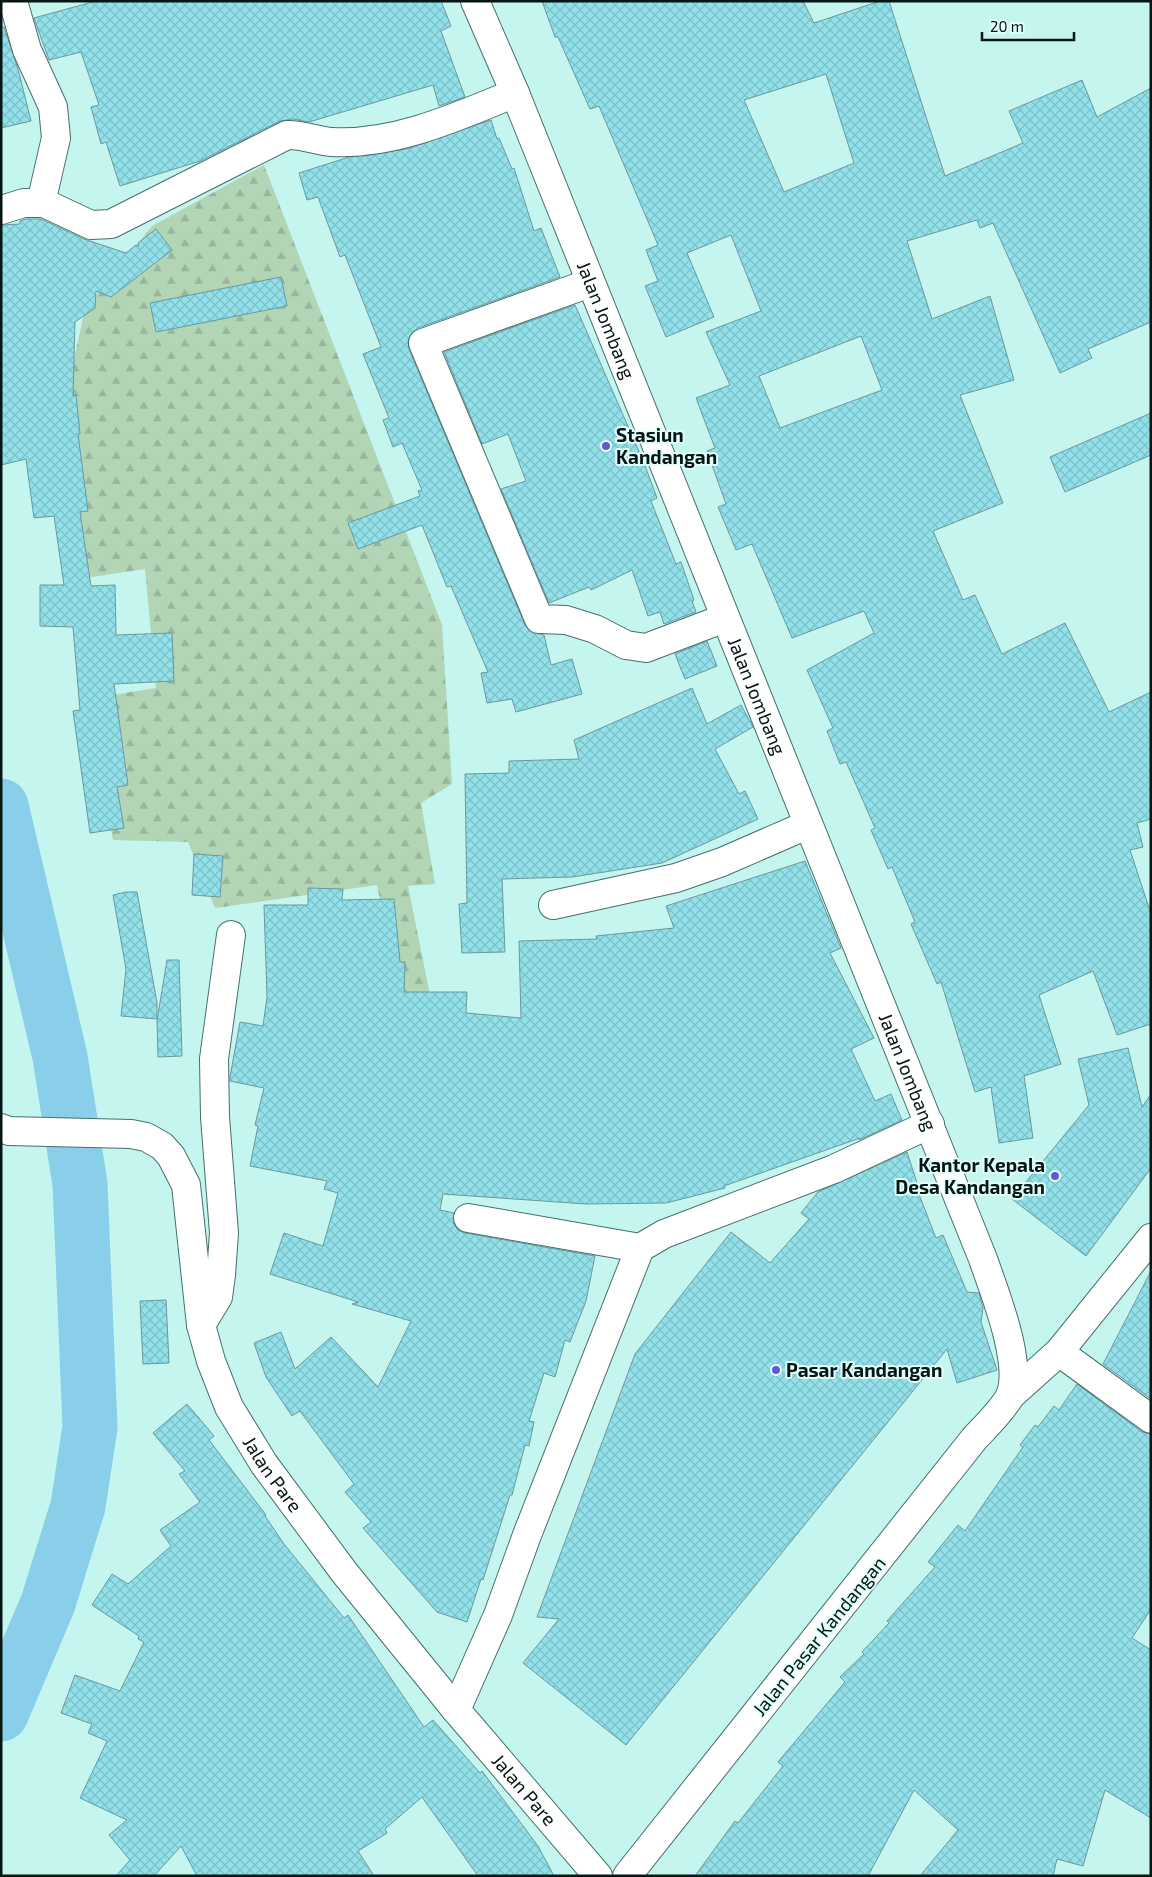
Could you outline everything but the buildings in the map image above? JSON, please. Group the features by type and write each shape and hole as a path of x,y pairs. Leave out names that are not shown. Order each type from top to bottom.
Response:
{"street":[{"path":"13,1 27,50 53,107 56,138 41,203"},
{"name":"Jalan Jombang","path":"475,1 515,93 807,825 930,1124 983,1259 1002,1314 1014,1368 1010,1396"},
{"path":"1,210 24,203 41,203 91,225 110,224 287,135 331,142 378,140 422,128 515,93"},
{"path":"590,283 422,343 539,619 566,620 595,629 626,645 646,648 724,618"},
{"path":"553,905 676,878 807,825"},
{"path":"201,1326 218,1296 221,1276 224,1234 215,1117 214,1058 231,935"},
{"path":"456,1710 498,1615 530,1526 640,1248 664,1234 834,1169 930,1124"},
{"name":"Jalan Pare","path":"5,1130 132,1134 146,1137 162,1146 171,1156 186,1186 201,1326 210,1361 229,1407 264,1464 344,1572 456,1710 598,1876"},
{"path":"468,1218 640,1248"},
{"name":"Jalan Pasar Kandangan","path":"627,1876 1010,1396 1059,1352 1150,1240"},
{"path":"1059,1352 1151,1419"}],"green space":[{"path":"264,165 442,625 452,784 421,803 435,884 408,886 430,995 400,1000 377,885 215,908 188,842 113,840 87,699 156,688 145,569 72,580 58,432 85,309 152,226"}],"waterway":[{"path":"1,806 60,1057 80,1184 90,1427 78,1506 48,1603 1,1714"}],"place":[{"name":"Stasiun Kandangan","path":"606,446"},
{"name":"Kantor Kepala Desa Kandangan","path":"1055,1176"},
{"name":"Pasar Kandangan","path":"776,1370"}]}
